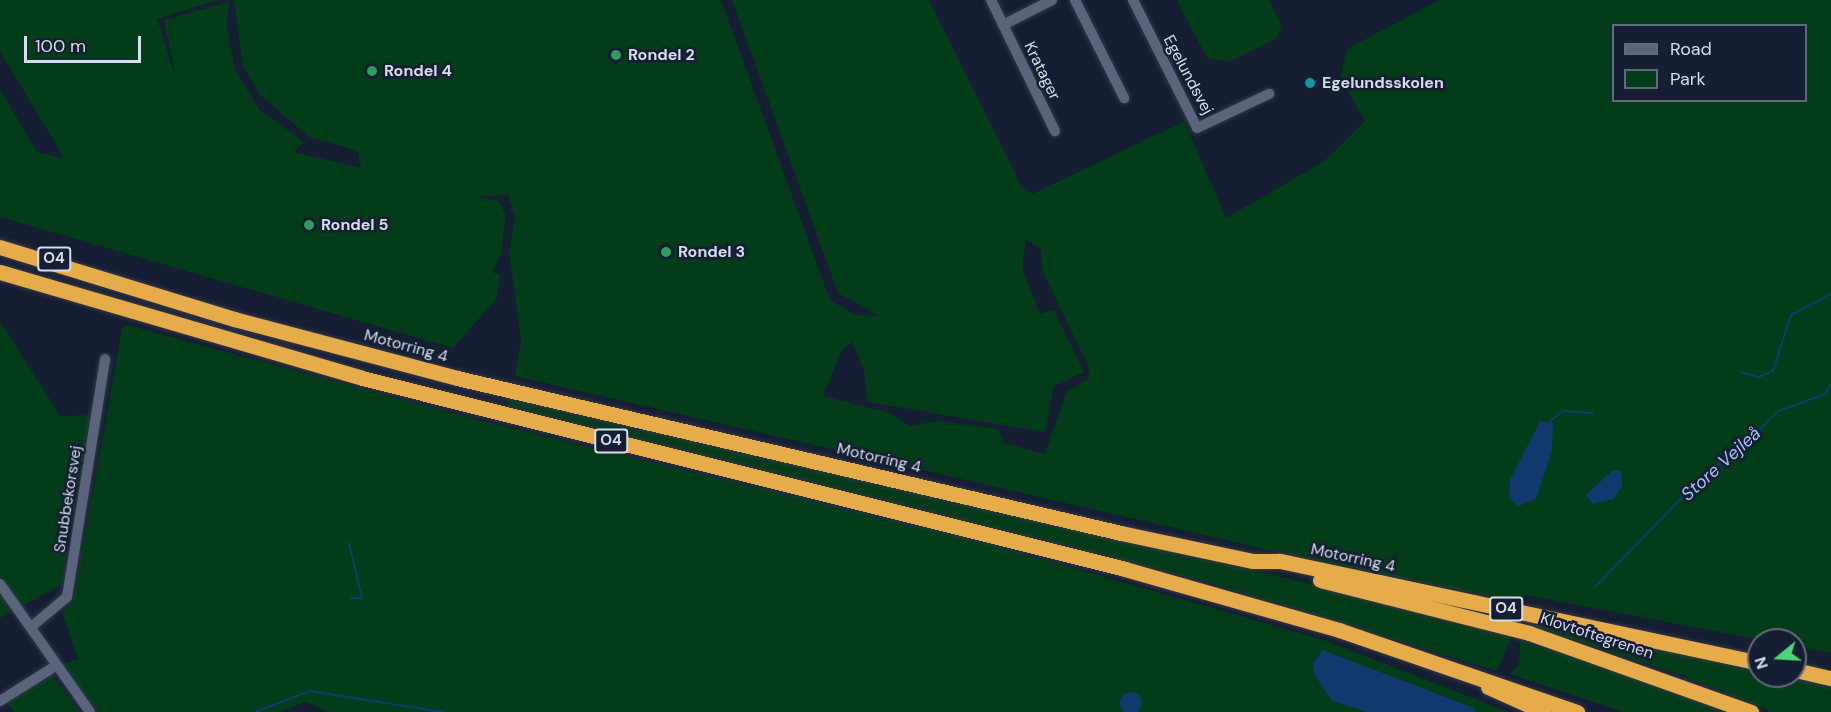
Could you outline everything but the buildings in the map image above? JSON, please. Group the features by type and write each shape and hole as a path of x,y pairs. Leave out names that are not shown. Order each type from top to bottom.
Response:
{"highway":[{"name":"O4","path":"0,238 107,281"},
{"name":"Motorring 4","path":"0,247 107,281 457,378 1253,561 1280,561 1747,660"},
{"name":"O4","path":"0,272 351,375 1125,569 1339,630 1577,712"},
{"name":"Klovtoftegrenen","path":"1253,561 1529,633 1751,712"},
{"path":"1459,671 1544,712"},
{"path":"1807,673 1831,678"}],"street":[{"name":"Kratager","path":"991,0 1055,131"},
{"path":"1003,25 1052,0"},
{"path":"1075,0 1124,98"},
{"name":"Egelundsvej","path":"1133,0 1197,128 1269,94"},
{"name":"Snubbekorsvej","path":"31,627 67,597 105,359"},
{"path":"0,584 90,712"},
{"path":"0,701 57,665"}],"green space":[{"path":"0,0 218,0 157,19 176,79 164,20 229,2 227,27 235,70 259,109 304,142 294,152 361,168 358,151 309,137 260,95 242,63 234,0 721,0 830,300 855,315 878,316 838,293 732,0 929,0 1022,187 1033,194 1184,121 1226,218 1323,162 1365,121 1340,78 1347,49 1439,0 1831,0 1831,653 1807,648 1807,628 1747,628 1747,637 1525,595 1522,603 1326,563 515,376 521,339 509,252 515,218 508,195 477,197 499,201 506,216 501,254 492,272 500,275 497,298 453,348 0,217 0,89 37,152 65,159 0,52","holes":["1026,239 1041,249 1042,270 1090,370 1088,379 1067,391 1045,454 1004,443 998,429 938,421 909,426 890,413 823,396 841,352 852,342 864,370 867,402 1045,432 1054,386 1084,372 1054,310 1040,314 1022,268"]},
{"path":"1177,0 1269,0 1282,27 1277,38 1229,62 1207,58"},
{"path":"0,321 61,417 92,414 61,585 0,618"},
{"path":"123,324 490,423 976,540 1324,640 1509,712 329,712 306,702 279,712 97,712 63,664 78,659 62,612 73,602"},
{"path":"509,399 1320,586 1512,636 1497,671 1204,581 507,407"},
{"path":"1528,619 1747,665 1747,688 1807,688 1807,680 1831,682 1831,712 1771,712 1676,673 1526,625"},
{"path":"1520,640 1592,661 1732,712 1623,712 1510,674 1519,666"},
{"path":"52,675 80,712 14,712 6,702"}],"water":[{"path":"1540,421 1553,423 1552,451 1536,499 1519,506 1509,498 1510,480"},
{"path":"1613,470 1622,471 1622,486 1614,499 1592,504 1586,495"},
{"path":"1323,650 1474,708 1476,712 1367,712 1332,701 1314,674 1313,663"},
{"path":"1131,692 1139,695 1141,699 1139,711 1127,713 1123,711 1120,703 1123,695"}],"waterway":[{"path":"1740,372 1759,377 1773,371 1791,315 1831,294"},
{"name":"Store Vejleå","path":"1595,587 1708,471 1735,455 1778,411 1825,394 1831,384"},
{"path":"1550,421 1563,411 1593,413"},
{"path":"349,543 362,598 351,598"},
{"name":"Store Vejleå","path":"255,712 310,691 443,712"}],"place":[{"name":"Rondel 2","path":"616,55"},
{"name":"Rondel 4","path":"372,71"},
{"name":"Egelundsskolen","path":"1310,83"},
{"name":"Rondel 5","path":"309,225"},
{"name":"Rondel 3","path":"666,252"}]}
